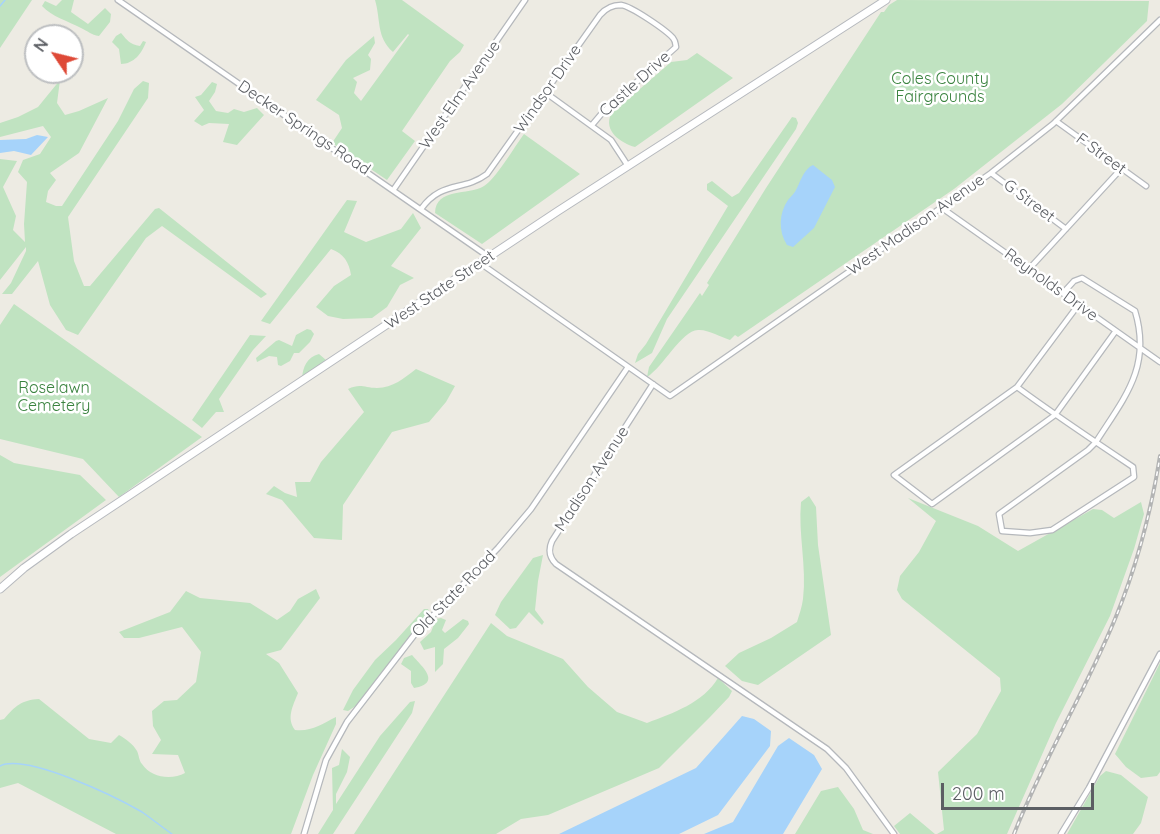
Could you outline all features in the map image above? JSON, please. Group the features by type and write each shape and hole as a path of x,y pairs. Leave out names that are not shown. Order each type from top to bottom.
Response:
{"street":[{"name":"Decker Springs Road","path":"118,0 489,257"},
{"name":"West Elm Avenue","path":"393,189 525,0"},
{"name":"West State Street","path":"0,589 24,568 63,540 480,262 886,0"},
{"name":"Windsor Drive","path":"422,209 438,192 451,186 475,182 488,174 600,15 612,6 632,9 669,35 675,42"},
{"name":"West Madison Avenue","path":"653,384 670,396 991,173 1056,121 1160,20"},
{"name":"Castle Drive","path":"592,125 603,112 673,51 676,47 675,42"},
{"path":"546,93 611,140 628,166"},
{"name":"F Street","path":"1056,121 1146,186"},
{"path":"1029,269 1121,169"},
{"name":"G Street","path":"991,173 1066,229"},
{"name":"Reynolds Drive","path":"942,208 1160,362"},
{"path":"480,262 653,384"},
{"path":"1017,387 1055,415 1096,442 1133,467 1134,477 1052,530 1030,533 1002,531 999,514 1004,508 1088,450 1096,442 1134,383 1141,348 1136,311 1083,278 1074,281 1063,293"},
{"path":"1079,304 1017,387 894,475 933,504 1055,415 1115,332"},
{"name":"Old State Road","path":"304,834 326,760 347,722 415,634 498,548 525,515 628,367"},
{"name":"Madison Avenue","path":"653,384 552,541 549,548 550,556 556,564 827,749 846,768 894,834"},
{"path":"1061,834 1089,788 1160,654"}],"green space":[{"path":"0,0 32,0 0,48"},
{"path":"62,0 74,0 71,12 88,24 105,8 111,14 110,22 99,36 92,34 84,30 84,24 74,24 55,16 42,6 45,1 56,6"},
{"path":"375,0 402,0 464,45 450,61 402,131 415,141 387,180 332,143 342,128 339,115 316,100 346,60 374,36 375,43 368,55 371,59 370,70 353,78 357,82 354,93 361,101 409,35 393,52 381,34"},
{"name":"Coles County Fairgrounds","path":"897,0 1149,1 1147,21 1062,104 954,189 738,337 735,335 730,340 698,330 685,336 647,377 649,367 700,293 702,296 709,285 707,283 766,188 881,12"},
{"path":"121,33 133,44 140,46 143,41 146,42 137,57 126,64 121,64 119,49 112,42"},
{"path":"697,53 733,78 635,147 624,143 611,131 609,120 611,114 671,62 687,60"},
{"path":"143,81 149,83 148,98 68,217 74,261 84,286 90,286 155,209 159,208 267,294 261,298 162,226 146,238 78,335 66,330 50,305 38,261 12,294 2,294 11,283 26,247 0,280 0,159 17,161 3,187 16,216 13,230 25,242 27,182 18,172 23,160 40,154 51,137 43,126 0,137 0,123 38,107 57,84 59,84 57,103 65,115 108,98 79,153 50,173 56,180 48,191 46,202 62,206 118,121 134,89"},
{"path":"212,82 217,84 209,101 216,111 228,113 234,109 244,112 257,108 264,115 237,145 223,142 229,124 209,123 202,126 194,121 204,110 195,97 201,95"},
{"path":"792,117 796,118 798,123 796,129 667,319 652,353 635,363 638,354 728,206 707,190 707,184 712,181 732,197 739,193"},
{"path":"524,134 580,174 482,244 435,213 441,199 477,189 489,183"},
{"path":"347,200 357,201 344,232 366,242 401,229 413,213 421,228 391,266 414,278 400,285 387,307 372,318 343,319 328,316 316,307 334,286 351,275 345,259 331,249 270,324 261,321"},
{"name":"Roselawn Cemetery","path":"14,304 202,437 119,497 83,459 0,439 0,325"},
{"path":"307,329 314,334 310,342 299,353 294,353 290,361 281,366 278,365 277,357 269,356 257,362 256,358 276,341 279,340 292,346 296,335"},
{"path":"250,335 266,336 253,350 219,399 224,412 216,412 202,428 192,420"},
{"path":"319,354 326,360 302,378 306,363 311,357"},
{"path":"416,369 455,386 446,402 429,422 392,432 343,505 342,540 314,538 282,500 266,494 274,486 297,497 295,482 310,482 321,462 364,412 348,389 359,386 377,388 388,386"},
{"path":"0,455 14,463 80,475 106,500 0,577"},
{"path":"809,496 816,507 818,545 831,635 758,685 742,681 725,666 739,653 771,638 797,622 803,602 804,587 801,502"},
{"path":"908,498 978,526 1018,551 1093,509 1102,510 1114,518 1141,502 1144,514 1110,616 1056,723 1007,834 937,834 944,830 938,772 977,734 1001,691 1000,678 902,599 897,590 900,576 919,552 936,521"},
{"path":"543,555 535,610 544,622 542,625 529,612 516,628 510,629 495,615 501,602 533,558"},
{"path":"316,589 320,598 281,650 266,654 279,663 298,693 291,716 295,730 311,729 336,717 336,724 313,775 291,834 116,834 18,783 0,788 0,720 4,719 19,704 39,699 89,739 111,743 119,735 124,738 135,748 146,769 156,775 174,777 185,773 178,755 152,754 161,740 153,726 152,711 164,701 177,700 196,682 201,652 182,627 139,638 124,638 119,632 170,612 186,591 200,598 250,603 277,620 290,611 298,599"},
{"path":"424,609 429,611 357,705 348,711 343,710 353,690 375,660"},
{"path":"436,619 446,620 442,630 445,633 463,619 469,624 458,638 444,649 443,664 435,672 435,647 424,650 420,642 431,632"},
{"path":"491,623 507,636 563,659 588,687 617,712 647,723 696,701 712,687 718,678 732,691 729,697 659,768 548,815 521,819 496,834 354,834"},
{"path":"412,655 424,668 428,678 423,686 414,688 411,683 411,671 401,664 404,658"},
{"path":"1160,663 1160,772 1157,776 1141,778 1126,767 1115,754"},
{"path":"415,701 412,713 333,834 318,834 333,810 332,768 339,765 342,749 350,757 347,772 336,794 336,804 380,736 410,702"},
{"path":"1106,771 1121,775 1148,797 1141,823 1133,834 1067,834 1100,776"},
{"path":"838,787 854,809 863,830 873,834 795,834 821,791"},
{"path":"910,813 935,834 900,834 894,826"}],"water":[{"path":"37,135 48,137 31,155 14,151 0,153 0,140 26,139"},
{"path":"813,165 832,180 835,187 814,228 793,247 787,245 784,240 781,216 803,175"},
{"path":"742,716 754,719 771,731 770,746 718,815 679,834 559,834 696,768"},
{"path":"789,738 814,755 822,769 783,834 704,834 733,822 778,746"}],"waterway":[{"path":"0,6 5,0"},
{"path":"0,766 12,764 30,766 71,778 142,812 172,834"}],"railway":[{"path":"1014,834 1038,779 1091,673 1123,599 1142,539 1160,456"}]}
